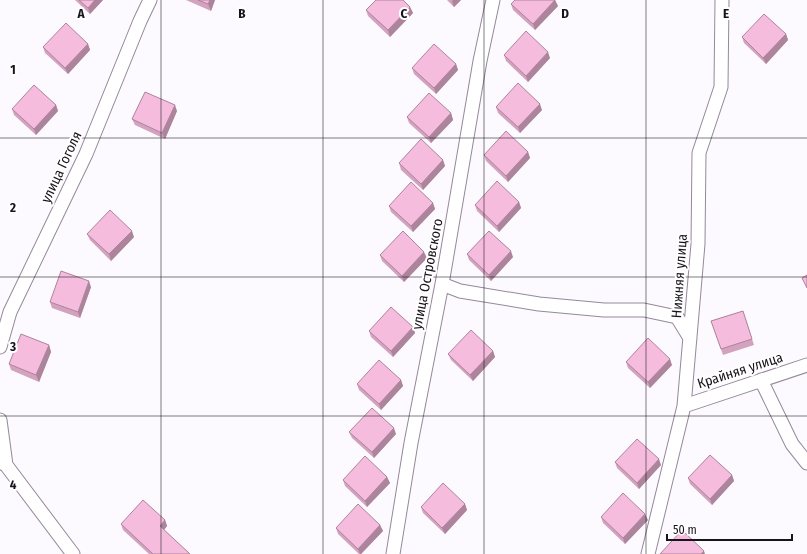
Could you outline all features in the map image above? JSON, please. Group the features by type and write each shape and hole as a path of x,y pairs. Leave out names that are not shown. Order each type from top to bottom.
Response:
{"street":[{"name":"улица Гоголя","path":"0,347 10,312 86,154 150,0"},
{"name":"улица Островского","path":"393,554 410,443 442,284 479,69 493,0"},
{"name":"Нижняя улица","path":"648,554 684,406 698,244 700,152 721,87 722,0"},
{"path":"442,284 460,291 539,304 604,310 644,310 677,317 690,338"},
{"name":"Крайняя улица","path":"684,406 807,365"},
{"path":"761,380 792,444 807,463"},
{"path":"0,420 3,463 73,554"}],"building":[{"path":"79,0 95,0 88,8"},
{"path":"198,0 210,0 208,4"},
{"path":"376,0 403,0 410,7 388,30 366,10"},
{"path":"515,0 555,0 533,24 511,4"},
{"path":"764,14 786,34 763,58 742,37"},
{"path":"66,23 88,44 65,68 43,47"},
{"path":"526,31 548,52 526,76 504,55"},
{"path":"434,44 456,64 434,88 412,68"},
{"path":"518,83 540,104 518,127 496,107"},
{"path":"34,85 56,105 34,129 12,109"},
{"path":"145,92 175,105 162,133 132,119"},
{"path":"429,93 451,113 429,137 407,117"},
{"path":"506,131 528,152 506,176 484,155"},
{"path":"421,139 443,160 421,184 399,163"},
{"path":"497,181 519,202 497,226 475,205"},
{"path":"411,182 433,203 411,226 389,206"},
{"path":"110,210 132,231 109,254 87,234"},
{"path":"403,231 424,252 402,276 380,255"},
{"path":"489,231 511,251 489,275 467,254"},
{"path":"61,271 89,281 78,312 50,302"},
{"path":"807,275 807,288 802,278"},
{"path":"391,307 413,327 391,351 369,331"},
{"path":"743,311 752,339 721,349 711,321"},
{"path":"471,330 493,351 470,375 448,354"},
{"path":"21,334 49,345 36,375 9,364"},
{"path":"648,338 670,359 648,382 626,362"},
{"path":"379,360 401,380 379,404 357,384"},
{"path":"372,408 394,428 372,452 349,432"},
{"path":"637,439 659,459 637,483 615,462"},
{"path":"710,455 732,475 710,499 688,478"},
{"path":"365,456 387,477 365,501 343,480"},
{"path":"443,483 465,504 442,528 421,507"},
{"path":"623,493 645,514 623,538 601,517"},
{"path":"143,500 165,520 160,526 190,554 153,554 121,524"},
{"path":"358,504 380,525 358,549 336,528"},
{"path":"682,530 704,551 701,554 660,554"}]}
